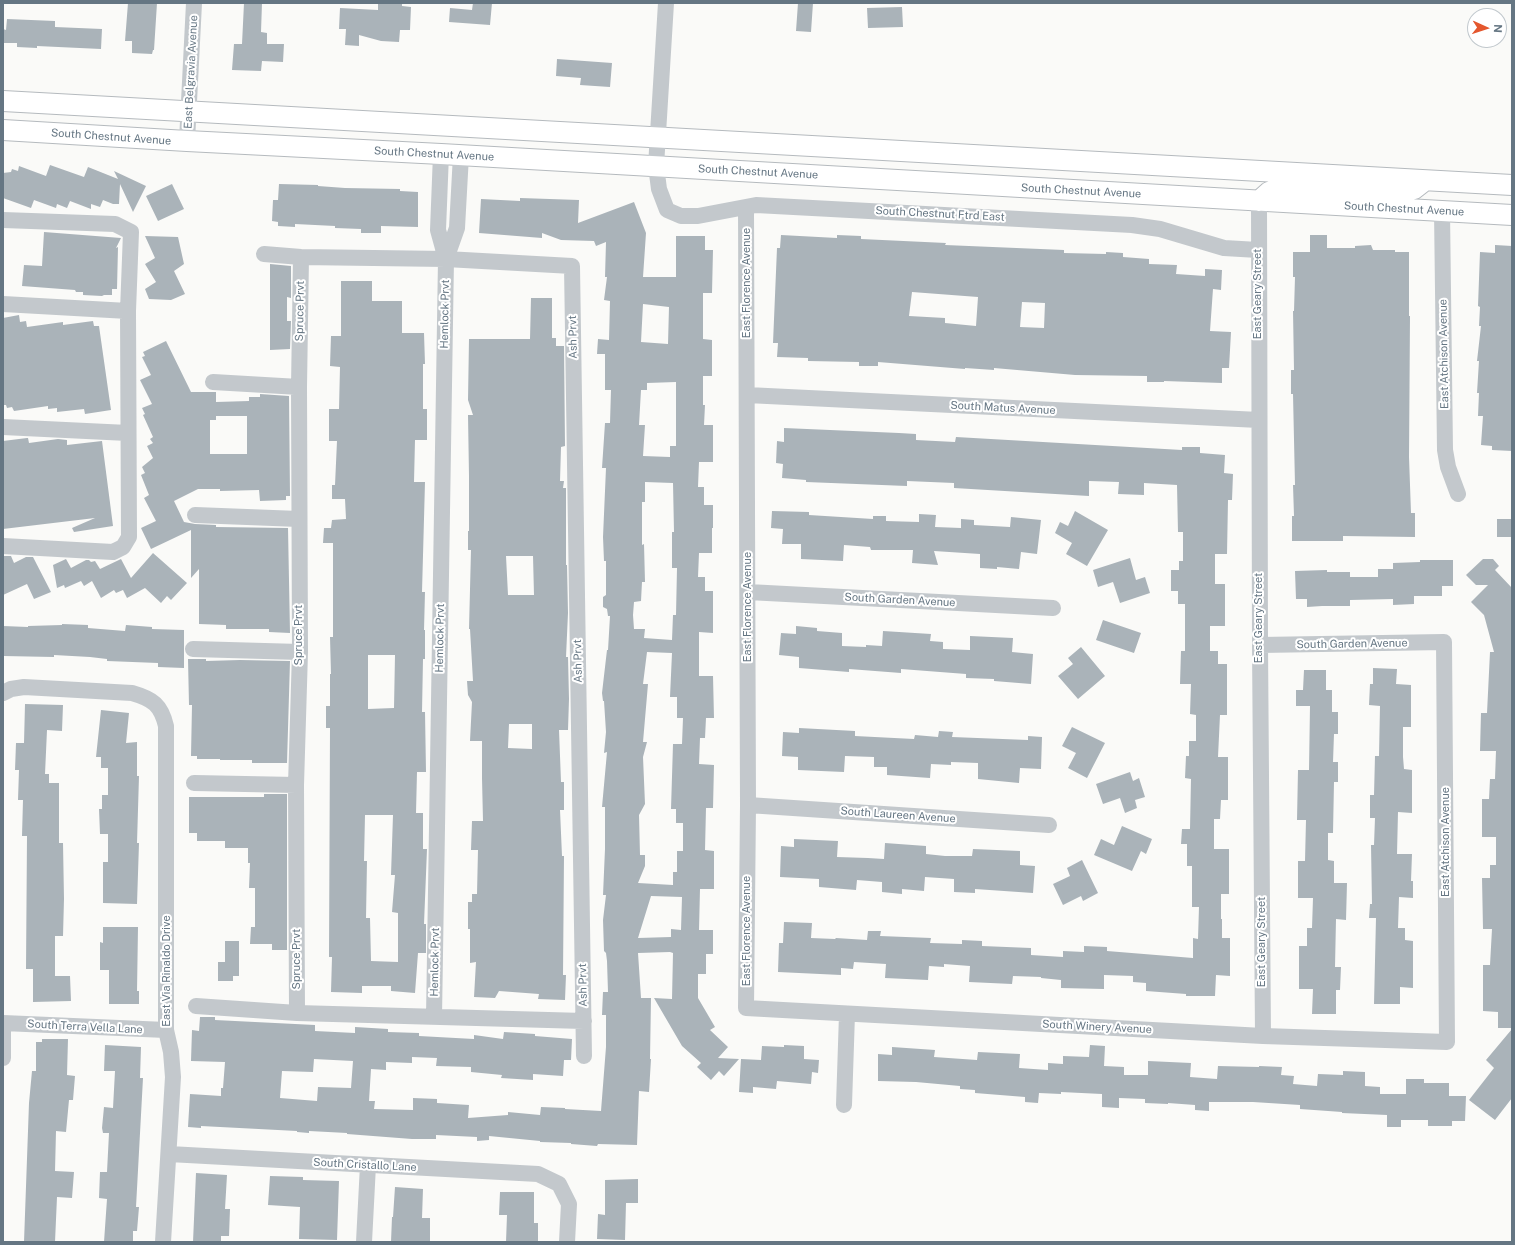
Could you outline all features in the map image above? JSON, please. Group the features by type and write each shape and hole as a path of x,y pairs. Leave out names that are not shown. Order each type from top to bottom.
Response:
{"main road":[{"path":"3,101 1512,185"},
{"name":"South Chestnut Avenue","path":"3,130 1512,215"},
{"path":"1259,201 1269,192 1283,187 1398,194 1414,189 1424,181"}],"street":[{"name":"East Belgravia Avenue","path":"187,141 194,3"},
{"path":"656,166 666,3"},
{"name":"Hemlock Prvt","path":"434,1017 446,259 438,230 441,154"},
{"name":"Hemlock Prvt","path":"446,259 457,228 461,155"},
{"name":"South Chestnut Ftrd East","path":"656,166 659,189 667,210 681,216 698,216 756,205 1132,225 1160,229 1224,248 1258,250"},
{"name":"East Geary Street","path":"1259,201 1258,250 1263,1036"},
{"name":"East Florence Avenue","path":"746,207 748,592 746,1008"},
{"name":"East Atchison Avenue","path":"1442,211 1445,450 1448,467 1458,494"},
{"path":"3,220 115,224 131,232 128,311 129,537 123,546 113,552 3,546"},
{"path":"264,254 301,257 446,259"},
{"name":"Spruce Prvt","path":"297,1012 296,785 300,652 299,387 301,257"},
{"name":"Ash Prvt","path":"446,259 572,266 584,1056"},
{"path":"3,304 128,311"},
{"path":"213,382 299,387"},
{"name":"South Matus Avenue","path":"747,395 1259,420"},
{"path":"3,427 128,433"},
{"path":"195,515 299,519"},
{"name":"South Garden Avenue","path":"748,592 1053,608"},
{"name":"East Atchison Avenue","path":"1444,642 1447,1042"},
{"name":"South Garden Avenue","path":"1260,645 1444,642"},
{"path":"193,649 300,652"},
{"name":"East Via Rinaldo Drive","path":"3,693 11,688 24,687 132,693 144,696 154,702 163,713 166,726 166,1030 171,1052 173,1077 163,1242"},
{"path":"194,783 296,785"},
{"name":"South Laureen Avenue","path":"748,805 1049,824"},
{"path":"196,1006 297,1012 584,1021"},
{"name":"South Winery Avenue","path":"746,1008 1263,1036 1447,1042"},
{"path":"844,1105 847,1014"},
{"name":"South Terra Vella Lane","path":"3,1023 166,1030"},
{"path":"3,1031 3,1058"},
{"name":"South Cristallo Lane","path":"169,1154 538,1174 559,1184 569,1204 567,1242"},
{"path":"364,1242 368,1165"}],"building":[{"path":"128,3 157,3 154,50 152,54 132,53 132,41 125,41"},
{"path":"244,3 262,3 261,32 267,33 267,44 284,44 283,62 262,61 261,71 232,70 234,44 242,44"},
{"path":"378,3 402,3 402,6 411,7 410,30 400,30 399,42 381,41 359,35 359,46 345,45 346,29 339,29 340,8 378,10"},
{"path":"473,3 492,3 490,25 449,22 450,8 472,10"},
{"path":"798,3 813,3 811,32 796,31"},
{"path":"902,7 903,27 868,28 867,8"},
{"path":"7,19 55,21 55,27 102,29 101,49 37,46 37,48 17,47 17,43 3,43 3,29 6,30"},
{"path":"557,59 612,63 610,87 580,85 581,78 556,76"},
{"path":"50,165 84,177 88,167 118,179 114,171 146,186 133,212 120,184 119,204 113,204 103,200 100,207 91,204 91,209 70,201 67,208 57,204 56,208 34,200 31,208 3,198 3,173 11,172 12,169 18,171 19,166 46,176"},
{"path":"172,184 184,209 158,221 146,196"},
{"path":"279,184 318,185 345,188 400,189 400,191 418,192 418,227 381,226 381,233 361,233 361,229 335,228 335,226 295,224 295,227 278,226 278,222 272,221 273,200 278,200"},
{"path":"520,198 579,200 578,223 634,202 646,233 643,277 676,277 676,236 705,236 705,250 713,250 712,293 703,293 703,339 712,340 712,376 703,376 703,405 705,405 704,425 713,425 713,462 699,462 698,487 704,487 704,505 713,505 712,553 699,553 698,577 705,577 705,591 713,591 713,633 699,632 699,676 713,676 714,718 706,718 705,738 700,738 699,764 714,765 713,808 706,808 705,850 714,851 714,889 700,889 699,930 713,930 713,954 706,954 706,974 698,974 698,998 715,1027 710,1030 728,1047 718,1058 739,1059 724,1076 719,1071 711,1080 697,1067 701,1063 682,1046 654,998 672,999 673,953 638,953 641,998 651,998 651,1059 649,1092 639,1091 637,1145 598,1144 597,1146 540,1142 489,1136 489,1140 477,1141 477,1137 436,1135 436,1139 412,1139 347,1133 309,1131 309,1133 297,1131 201,1126 201,1128 188,1127 190,1094 221,1096 221,1088 223,1088 225,1062 191,1061 192,1030 199,1031 200,1017 215,1017 215,1020 315,1025 315,1031 355,1033 355,1027 388,1029 388,1032 419,1033 419,1036 474,1039 474,1035 503,1039 504,1032 572,1039 571,1060 564,1060 563,1076 533,1074 533,1080 501,1078 502,1075 471,1072 471,1067 436,1066 437,1058 412,1057 412,1063 386,1062 386,1070 371,1069 369,1101 375,1101 374,1109 413,1110 413,1098 437,1099 437,1103 469,1105 468,1118 508,1115 508,1112 540,1115 541,1107 601,1111 606,1047 606,1015 602,1015 603,992 608,992 603,920 606,895 603,895 605,807 602,807 607,752 604,753 606,732 602,693 608,650 610,616 608,616 607,609 603,607 603,597 606,595 606,561 604,561 603,537 606,468 602,468 605,423 610,423 611,390 605,390 605,354 597,354 598,339 609,340 610,301 604,300 607,277 605,277 606,242 596,246 594,241 561,240 542,233 542,238 479,233 481,199 520,201","holes":["643,304 669,307 668,344 641,342","676,382 676,446 670,446 670,457 643,456 645,425 639,425 641,390 647,390 647,383","645,482 673,483 674,532 672,532 672,568 677,568 676,615 673,615 672,640 644,638 645,629 634,629 634,602 641,601 642,582 645,582 644,544 642,545 642,502 645,502","647,652 672,653 670,697 677,697 677,718 683,718 682,744 673,744 671,809 676,809 676,823 683,823 683,851 677,851 677,872 673,872 673,885 638,883 645,866 645,855 640,855 639,815 645,804 643,757 647,742 643,742 648,684 643,684","651,896 682,897 681,930 671,929 671,937 638,938","314,1059 353,1061 351,1088 318,1087 317,1101 280,1098 282,1071 313,1072"]},
{"path":"44,232 121,238 116,248 118,247 117,289 112,289 112,295 83,295 83,292 76,292 75,290 22,286 24,265 42,266"},
{"path":"781,235 837,238 837,235 861,236 861,239 946,243 945,245 1064,250 1064,253 1123,253 1123,257 1149,259 1149,264 1177,265 1176,274 1205,276 1205,269 1222,270 1221,290 1213,289 1210,331 1231,332 1229,368 1222,368 1222,383 1164,381 1147,382 1147,376 1075,375 994,368 994,370 965,369 878,362 878,366 859,366 859,362 808,361 808,358 777,357 778,343 773,343 777,248 780,248","holes":["912,292 978,297 976,326 945,323 945,318 909,316","1022,302 1045,303 1044,328 1020,327"]},
{"path":"1310,235 1327,235 1327,248 1355,248 1355,246 1371,245 1373,250 1395,250 1395,252 1409,252 1409,457 1411,513 1415,513 1415,537 1343,536 1343,541 1292,541 1292,516 1294,516 1293,485 1295,485 1293,394 1291,394 1291,370 1294,370 1293,311 1295,277 1293,277 1293,252 1310,252"},
{"path":"145,236 178,237 184,264 174,271 185,294 171,300 149,299 145,289 156,282 145,264 155,258"},
{"path":"1495,245 1512,246 1512,451 1492,450 1492,446 1481,445 1483,416 1478,416 1479,393 1477,393 1479,361 1477,361 1481,326 1479,326 1480,307 1478,306 1480,252 1495,253"},
{"path":"270,264 291,266 291,298 287,297 287,321 291,321 290,349 270,350"},
{"path":"341,281 372,281 372,301 402,301 402,333 424,333 425,364 423,364 423,409 427,409 427,440 415,440 414,482 425,482 422,592 425,592 425,659 423,659 422,712 425,712 426,772 417,772 416,813 423,813 423,849 427,849 424,924 426,924 426,953 418,953 415,993 391,991 391,986 362,986 362,993 331,992 332,957 329,957 330,728 326,728 326,706 330,706 330,637 333,637 333,543 323,543 324,528 331,528 332,520 346,519 345,499 332,499 332,485 335,485 337,441 329,441 329,409 339,409 340,367 330,366 331,336 341,336","holes":["368,655 395,655 394,708 368,709","365,815 393,815 391,875 395,875 392,912 398,913 398,962 371,961 370,918 366,918 367,861 364,861"]},
{"path":"531,298 552,298 552,338 556,338 556,346 564,346 565,446 561,447 560,481 564,481 563,488 566,488 566,565 568,613 566,657 568,657 569,699 568,730 559,730 561,782 564,782 564,810 560,810 562,856 564,856 563,975 566,975 565,1000 538,999 539,994 499,991 495,998 474,997 476,962 470,963 470,929 468,929 468,902 472,902 472,894 477,894 478,850 471,850 472,821 483,821 482,741 470,741 472,702 468,695 467,681 473,681 469,629 471,550 468,550 468,415 473,415 468,400 469,339 530,339","holes":["506,556 533,556 534,595 508,595","509,724 532,724 532,749 508,748"]},
{"path":"19,315 20,322 26,321 27,327 63,322 63,325 93,321 94,326 99,326 111,410 85,414 84,409 57,412 57,408 48,409 48,406 14,411 12,407 7,408 6,405 3,405 3,318"},
{"path":"166,341 191,392 216,392 216,402 249,401 249,397 260,397 260,394 289,396 290,496 286,496 286,500 260,501 259,490 220,491 220,489 198,489 174,501 184,522 216,525 216,527 288,528 290,633 269,632 269,629 226,629 226,625 199,624 199,569 191,578 191,530 151,549 141,528 156,521 144,498 149,495 141,475 145,473 142,467 153,458 147,446 153,443 150,439 153,437 143,415 145,414 142,408 152,404 140,380 151,375 142,357 145,356 143,352","holes":["216,416 247,416 247,454 210,454 210,420 216,420"]},
{"path":"784,428 916,434 916,440 955,442 956,437 1182,450 1182,447 1200,447 1200,453 1225,455 1224,473 1233,474 1232,500 1228,500 1227,554 1215,554 1215,584 1225,584 1225,626 1210,626 1210,651 1218,651 1218,664 1227,664 1227,715 1220,715 1218,757 1228,757 1228,800 1221,800 1220,819 1214,819 1214,849 1229,849 1229,894 1221,894 1221,919 1222,938 1230,938 1230,976 1216,975 1215,996 1186,996 1186,994 1146,991 1146,983 1133,982 1133,976 1104,975 1104,989 1061,988 1061,980 1041,977 1013,976 1012,984 969,982 970,966 944,964 944,967 929,966 928,980 885,978 886,964 854,962 853,969 841,968 841,975 778,972 779,943 783,943 784,922 812,923 811,938 867,940 868,931 881,931 880,936 931,938 930,943 962,944 962,940 982,941 982,946 1031,948 1031,955 1063,957 1063,951 1084,952 1084,946 1107,947 1107,951 1193,958 1193,938 1198,939 1199,907 1192,907 1192,866 1187,866 1187,844 1181,844 1182,829 1190,829 1191,779 1185,778 1186,756 1189,756 1189,741 1196,741 1196,715 1190,714 1191,684 1180,684 1181,651 1185,651 1185,604 1178,604 1178,591 1171,591 1171,570 1179,570 1179,561 1183,561 1183,532 1178,532 1177,485 1144,483 1144,495 1118,494 1119,482 1089,481 1089,496 954,488 954,483 907,481 907,486 806,482 806,480 782,478 783,464 776,463 777,441 784,442"},
{"path":"28,438 29,443 58,439 67,440 67,445 102,441 113,526 74,532 72,528 95,518 3,529 3,441"},
{"path":"772,511 809,512 809,515 873,519 873,516 886,516 886,521 919,522 919,514 936,515 935,527 961,528 961,519 974,520 974,525 1010,527 1011,517 1041,520 1037,554 1021,552 1019,569 997,567 997,569 980,568 980,554 934,551 938,565 912,563 913,550 871,550 870,547 844,545 843,561 801,559 801,544 782,544 783,529 771,528"},
{"path":"1075,511 1108,530 1087,566 1066,554 1072,543 1055,533 1060,522 1068,526"},
{"path":"1497,519 1512,519 1512,537 1497,537"},
{"path":"153,553 187,583 171,600 167,596 161,603 145,588 127,598 123,590 116,593 114,590 101,598 92,581 84,586 81,581 65,588 64,585 57,588 53,565 66,559 71,568 86,560 89,560 91,562 95,561 100,569 121,559 131,578"},
{"path":"3,556 11,556 14,563 26,557 33,557 51,592 34,599 27,584 3,595"},
{"path":"1130,558 1136,580 1145,577 1150,593 1120,603 1113,582 1098,587 1093,570"},
{"path":"1483,559 1493,559 1499,566 1495,570 1512,588 1512,1028 1498,1028 1498,1012 1483,1011 1483,965 1490,965 1492,929 1483,929 1482,878 1490,878 1490,865 1496,865 1496,837 1482,837 1482,799 1489,799 1490,779 1495,779 1496,751 1480,751 1481,713 1487,713 1490,652 1494,652 1484,615 1471,602 1488,585 1476,585 1466,575"},
{"path":"1420,560 1453,560 1453,586 1442,586 1442,596 1414,596 1414,604 1393,605 1393,599 1350,600 1350,606 1307,607 1307,599 1296,599 1295,571 1327,570 1327,572 1350,572 1350,577 1378,577 1378,569 1393,569 1393,563 1420,562"},
{"path":"1103,620 1141,633 1134,653 1096,640"},
{"path":"62,624 88,625 88,628 125,631 126,625 152,627 152,629 184,630 184,668 158,667 158,663 107,661 107,659 90,657 54,655 54,657 3,656 3,626 28,627"},
{"path":"796,626 817,628 817,631 842,633 842,646 882,646 883,631 931,634 930,641 943,642 943,649 970,650 970,636 1013,638 1012,652 1033,654 1031,684 994,681 994,679 966,678 966,674 901,669 901,673 849,669 849,672 799,668 799,657 779,655 781,633 796,634"},
{"path":"1081,647 1105,676 1078,699 1058,676 1073,664 1068,658"},
{"path":"188,659 206,659 206,661 290,661 287,763 252,763 252,760 197,759 197,756 191,756 192,705 189,705"},
{"path":"1373,668 1397,669 1396,684 1411,685 1411,727 1403,727 1403,757 1404,769 1412,770 1412,813 1398,812 1397,854 1412,854 1411,881 1413,881 1413,898 1399,897 1398,928 1405,928 1405,940 1413,941 1413,988 1400,987 1400,1004 1374,1004 1376,918 1369,918 1370,904 1372,904 1371,845 1374,845 1375,818 1370,818 1370,795 1374,795 1375,756 1379,756 1380,706 1369,705 1370,684 1373,684"},
{"path":"1304,670 1326,670 1326,690 1332,690 1332,712 1338,712 1338,734 1334,734 1333,762 1338,762 1338,782 1334,782 1333,833 1328,833 1328,860 1334,861 1334,883 1347,883 1346,920 1336,919 1335,967 1341,967 1340,990 1336,990 1336,1014 1312,1014 1313,989 1299,989 1299,946 1307,946 1307,928 1312,928 1313,898 1298,898 1298,861 1305,861 1306,820 1297,820 1298,770 1309,770 1310,706 1296,706 1296,690 1303,690"},
{"path":"25,704 63,705 62,731 47,730 45,774 49,774 49,783 59,783 59,843 63,843 63,936 55,936 55,976 70,976 71,1001 33,1002 33,969 26,969 27,836 22,836 23,800 18,800 19,770 15,770 16,743 24,743"},
{"path":"101,710 129,713 126,743 137,742 137,776 139,776 137,843 139,843 137,904 103,903 103,862 108,862 108,834 100,834 99,809 102,809 102,795 108,795 108,768 101,768 101,757 96,757"},
{"path":"1072,727 1105,743 1087,778 1068,768 1076,753 1062,746"},
{"path":"799,728 855,731 855,736 914,739 915,735 938,737 939,731 953,732 952,737 1028,740 1028,736 1042,737 1041,769 1020,768 1019,783 978,779 978,763 951,762 951,765 931,764 930,778 887,775 887,767 874,767 874,757 845,756 844,772 798,770 798,757 782,756 783,732 799,733"},
{"path":"1130,772 1133,781 1139,778 1145,797 1135,800 1137,808 1125,813 1120,798 1103,804 1096,784"},
{"path":"264,794 287,794 287,950 272,950 272,944 250,944 251,927 255,927 255,888 249,888 250,863 248,863 248,848 225,848 225,841 197,841 197,833 189,833 189,797 264,797"},
{"path":"1122,826 1152,839 1146,854 1141,851 1132,871 1094,855 1101,839 1114,845"},
{"path":"794,839 838,841 837,857 884,859 885,843 926,846 926,854 945,856 972,856 973,849 1020,851 1020,865 1035,866 1033,893 975,889 975,893 954,892 954,879 925,877 924,891 902,889 902,894 882,892 882,882 857,880 856,890 819,887 819,879 780,877 781,846 794,847"},
{"path":"1082,860 1098,893 1083,901 1081,896 1063,905 1053,884 1070,876 1067,868"},
{"path":"103,927 138,927 137,991 139,991 139,1004 109,1004 109,970 100,970 100,942 103,943"},
{"path":"225,941 239,941 239,976 233,976 233,981 218,981 218,962 225,962"},
{"path":"1512,1029 1512,1098 1495,1120 1469,1100 1494,1068 1486,1060"},
{"path":"42,1039 68,1039 67,1075 75,1076 73,1100 69,1100 66,1132 56,1131 55,1171 74,1172 72,1198 57,1197 55,1242 24,1242 29,1103 32,1071 36,1071 36,1042 42,1042"},
{"path":"105,1045 141,1047 140,1078 143,1078 136,1207 139,1207 137,1231 133,1231 133,1242 104,1242 107,1199 99,1198 100,1172 107,1172 109,1133 103,1133 102,1128 104,1107 113,1108 115,1071 104,1071"},
{"path":"784,1045 804,1046 804,1059 819,1060 818,1073 812,1072 811,1084 777,1081 776,1089 753,1087 753,1093 739,1092 741,1059 761,1060 762,1046 784,1047"},
{"path":"1090,1045 1105,1046 1104,1066 1124,1067 1124,1075 1148,1075 1148,1061 1191,1063 1190,1077 1217,1079 1218,1066 1282,1067 1281,1075 1294,1076 1293,1084 1317,1086 1318,1074 1343,1075 1343,1071 1365,1072 1365,1086 1380,1087 1380,1094 1406,1094 1406,1079 1424,1079 1424,1083 1449,1083 1449,1096 1466,1096 1465,1121 1452,1121 1452,1126 1428,1126 1428,1120 1401,1120 1401,1127 1387,1127 1387,1115 1300,1109 1300,1105 1253,1102 1209,1102 1209,1111 1195,1110 1195,1105 1145,1103 1145,1099 1119,1098 1119,1108 1102,1107 1102,1094 1061,1092 1061,1094 1039,1093 1038,1103 1025,1102 1025,1097 975,1093 975,1090 960,1089 960,1086 916,1082 878,1081 878,1054 892,1055 892,1047 935,1050 934,1057 977,1060 978,1052 1020,1054 1019,1068 1048,1070 1048,1063 1063,1064 1063,1056 1089,1057"},
{"path":"196,1173 227,1175 225,1209 230,1209 229,1236 221,1236 221,1242 193,1242"},
{"path":"270,1176 303,1177 303,1180 339,1181 337,1240 299,1239 300,1207 268,1205"},
{"path":"638,1179 638,1203 626,1203 625,1240 597,1239 598,1214 605,1215 605,1180"},
{"path":"395,1187 423,1189 422,1218 430,1218 430,1242 391,1242"},
{"path":"500,1192 534,1192 534,1223 538,1223 538,1242 506,1242 507,1215 499,1215"}]}
